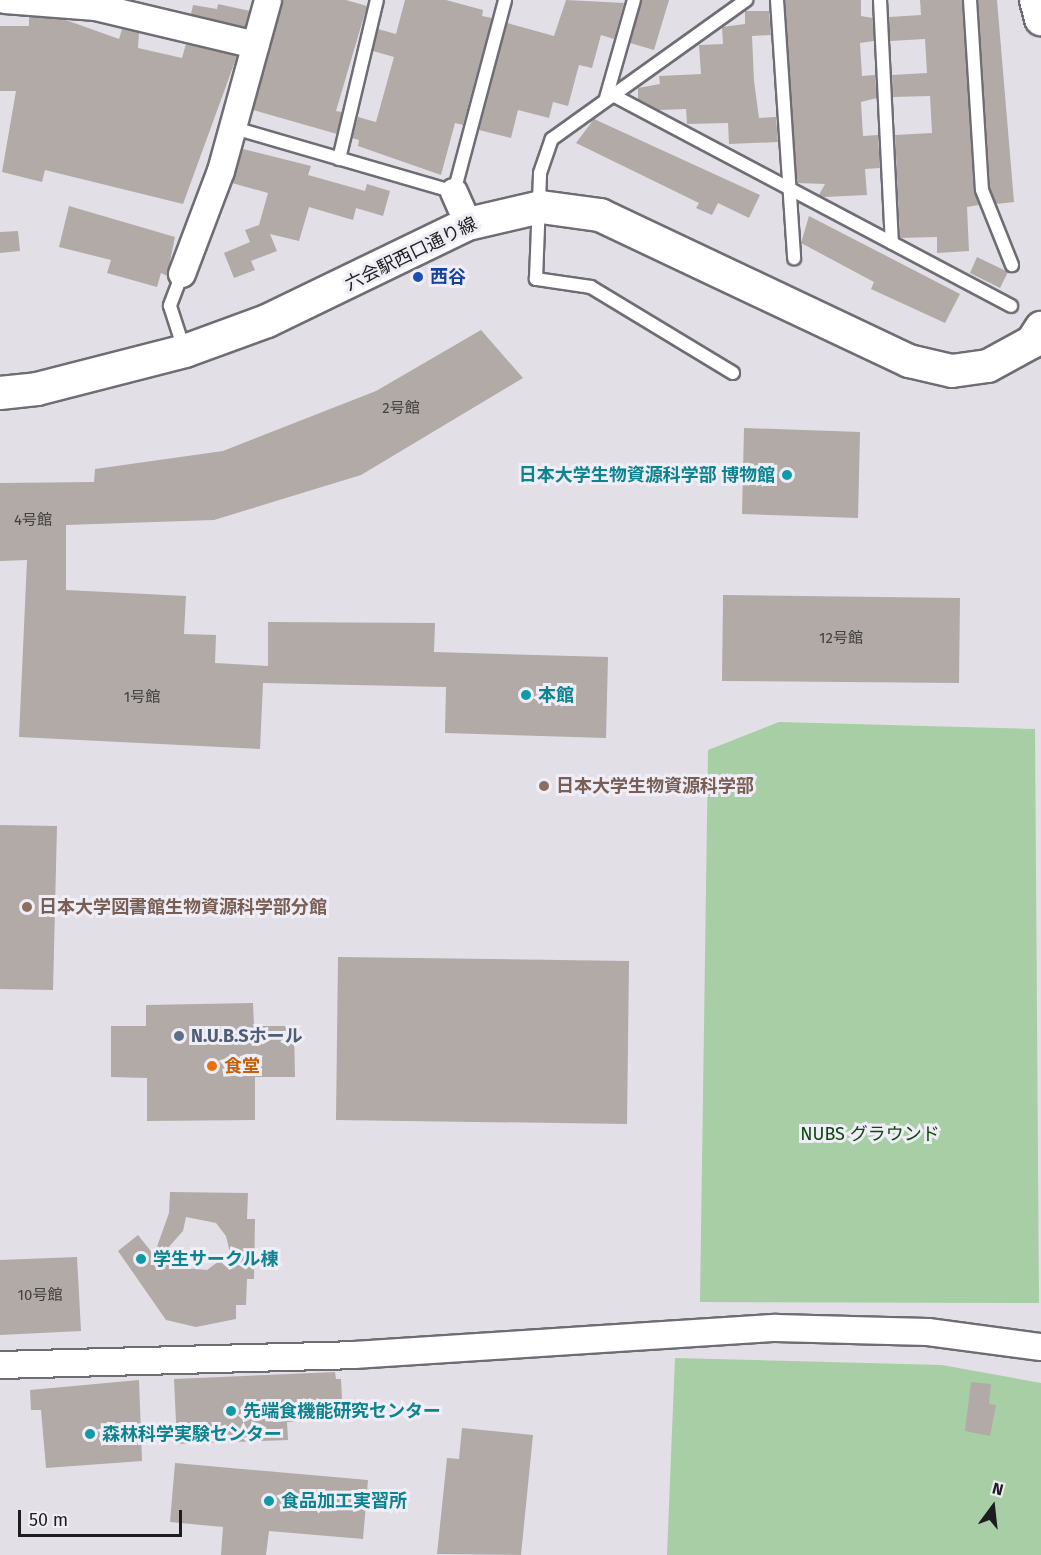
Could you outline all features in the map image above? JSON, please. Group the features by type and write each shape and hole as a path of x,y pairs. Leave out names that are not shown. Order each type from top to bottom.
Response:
{"street":[{"path":"5,0 106,5 256,45"},
{"path":"182,274 234,128 268,0"},
{"path":"1036,0 1041,19"},
{"path":"454,192 468,224"},
{"name":"六会駅西口通り線","path":"0,393 37,389 184,351 287,312 468,224 541,207 600,215 909,361 941,369 988,366 1032,342 1041,328"},
{"path":"0,1365 354,1354 787,1328 928,1332 1041,1347"}],"lane":[{"path":"339,159 377,0"},
{"path":"234,128 454,192 506,0"},
{"path":"608,97 634,0"},
{"path":"733,373 591,287 536,279 541,207 540,172 552,139 746,0"},
{"path":"777,0 794,258"},
{"path":"880,0 892,243"},
{"path":"970,0 981,190 1012,265"},
{"path":"608,97 791,189 1011,306"},
{"path":"182,274 170,306 184,351"}],"green space":[{"name":"NUBS グラウンド","path":"779,722 1035,729 1039,1303 700,1302 708,750"},
{"path":"675,1358 942,1365 1041,1383 1041,1555 667,1555"}],"building":[{"path":"283,0 346,0 367,6 336,111 342,112 337,134 253,110"},
{"path":"405,0 446,0 483,10 482,16 492,18 463,125 455,123 441,175 358,146 359,140 352,138 358,117 376,122 394,57 373,51 378,29 396,34"},
{"path":"566,0 624,3 614,39 601,35 592,68 579,65 568,106 553,102 549,118 518,110 511,138 479,130 507,23 554,36"},
{"path":"642,0 669,0 654,50 630,43"},
{"path":"785,0 861,0 861,16 873,18 874,41 860,43 862,76 875,75 877,98 861,102 863,136 878,135 880,168 865,169 867,195 824,197 819,195 825,184 797,183"},
{"path":"920,0 962,0 974,191 979,205 967,207 969,251 937,253 937,237 900,238 895,135 932,133 930,96 893,97 892,75 927,73 925,39 890,41 889,17 921,15"},
{"path":"978,0 997,0 1014,202 996,204 990,188"},
{"path":"218,4 250,11 245,27 191,14 193,5 217,9"},
{"path":"745,11 769,11 771,35 752,36 754,81 759,118 776,117 778,142 729,144 728,123 687,124 686,109 659,110 638,99 638,88 660,84 659,76 701,74 699,45 723,44 722,27 745,24"},
{"path":"29,17 63,19 119,39 122,29 139,33 138,48 182,58 186,44 237,56 183,204 45,170 42,182 2,172 16,91 0,91 0,26 29,26"},
{"path":"594,119 760,195 749,218 718,203 712,215 696,208 699,203 576,143"},
{"path":"243,149 311,166 308,175 365,191 367,184 390,191 383,216 356,208 353,220 309,207 299,241 270,234 277,251 251,261 255,270 234,278 224,253 250,242 245,230 259,225 268,193 232,183"},
{"path":"69,206 175,237 167,276 161,273 157,287 107,273 111,260 59,247"},
{"path":"809,216 960,294 945,323 871,289 874,282 801,243"},
{"path":"18,231 20,251 0,253 0,232"},
{"path":"977,257 1008,272 1000,288 970,273"},
{"path":"481,330 523,378 361,475 214,520 66,525 66,590 186,596 184,634 216,635 215,663 268,666 268,622 435,623 434,652 608,657 606,738 445,733 446,687 263,683 260,749 19,737 27,560 0,561 0,483 94,482 95,469 223,451 376,391"},
{"path":"744,428 860,432 858,518 742,514"},
{"path":"723,595 960,598 959,683 722,681"},
{"name":"日本大学図書館生物資源科学部分館","path":"0,825 57,826 53,990 0,989"},
{"path":"338,957 629,961 627,1124 336,1120"},
{"path":"253,1003 254,1026 294,1026 295,1077 255,1077 255,1120 147,1121 147,1078 111,1077 111,1026 146,1026 146,1005"},
{"name":"学生サークル棟","path":"170,1192 248,1193 247,1219 255,1219 254,1279 247,1279 246,1305 236,1305 236,1319 196,1327 166,1320 118,1251 138,1235 154,1255 169,1213","holes":["186,1217 216,1223 226,1236 230,1253 207,1270 186,1268 167,1249 183,1231"]},
{"path":"77,1257 81,1331 0,1335 0,1260"},
{"name":"先端食機能研究センター","path":"335,1372 336,1379 341,1379 343,1420 287,1422 288,1440 177,1444 174,1379"},
{"name":"森林科学実験センター","path":"139,1380 142,1461 46,1468 41,1410 31,1410 30,1390"},
{"path":"971,1382 991,1384 989,1404 996,1405 990,1436 965,1431"},
{"path":"462,1428 533,1435 521,1555 437,1554 447,1458 459,1459"},
{"name":"食品加工実習所","path":"175,1463 368,1480 363,1539 269,1531 266,1555 221,1555 223,1527 170,1522"}],"place":[{"name":"西谷","path":"418,277"},
{"name":"日本大学生物資源科学部 博物館","path":"787,475"},
{"name":"本館","path":"526,695"},
{"name":"日本大学生物資源科学部","path":"544,786"},
{"name":"日本大学図書館生物資源科学部分館","path":"27,907"},
{"name":"N.U.B.Sホール","path":"179,1036"},
{"name":"食堂","path":"212,1066"},
{"name":"学生サークル棟","path":"141,1259"},
{"name":"先端食機能研究センター","path":"231,1411"},
{"name":"森林科学実験センター","path":"90,1434"},
{"name":"食品加工実習所","path":"269,1501"}]}
